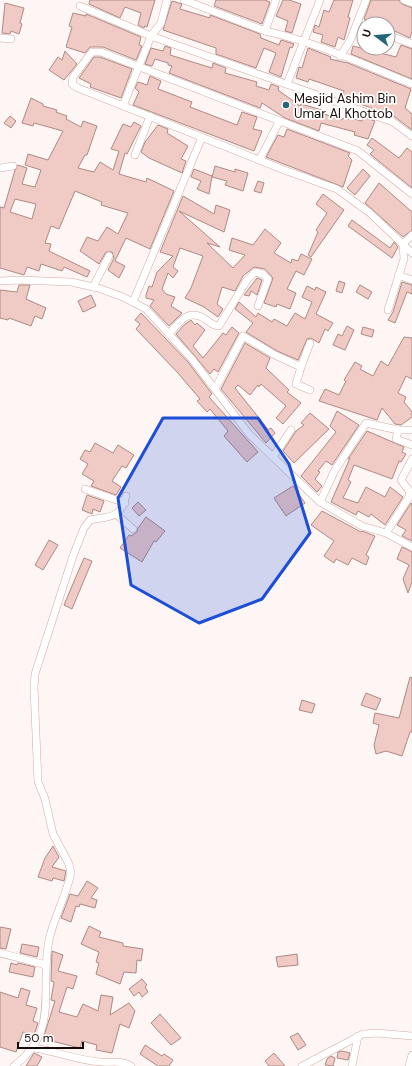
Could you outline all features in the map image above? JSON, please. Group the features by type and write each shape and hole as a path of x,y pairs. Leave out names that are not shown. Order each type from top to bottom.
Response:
{"street":[{"path":"123,106 152,36 161,22 167,0"},
{"path":"184,0 265,31 340,56 412,84"},
{"path":"265,31 276,0"},
{"path":"287,84 320,0"},
{"path":"359,16 366,0"},
{"path":"404,0 412,3"},
{"path":"80,6 152,36 393,122 412,136"},
{"path":"340,56 350,41 356,22"},
{"path":"0,38 10,39"},
{"path":"396,38 412,44"},
{"path":"412,194 358,151 278,122 101,52 92,52 87,56 73,77 72,84 78,88 346,194 370,213 412,253"},
{"path":"135,155 150,116"},
{"path":"260,159 278,122"},
{"path":"133,302 202,137"},
{"path":"0,168 13,166"},
{"path":"388,310 404,259 403,244 412,235"},
{"path":"93,287 109,256"},
{"path":"169,334 182,319 190,315 199,316 214,326 219,326 247,280 255,272 263,274 268,279 258,306"},
{"path":"398,275 412,280"},
{"path":"0,281 71,282 93,287 133,302 146,309 215,389 249,434 320,502 362,526 386,533 412,547"},
{"path":"215,389 244,336 275,355 301,367"},
{"path":"310,343 296,384 310,390"},
{"path":"320,502 335,470 366,423 398,430 412,430"},
{"path":"273,457 291,430"},
{"path":"398,430 396,439 412,445"},
{"path":"386,533 409,497 410,492 402,480 412,459"},
{"path":"14,1066 34,1048 43,1027 46,1009 46,965 51,932 71,873 69,864 53,834 45,798 38,782 34,688 35,674 66,575 84,528 90,520 108,518 116,514 125,499 85,489"},
{"path":"116,514 133,529"},
{"path":"0,953 46,965"},
{"path":"302,1066 358,1036 369,1033 412,1036"},
{"path":"352,1066 358,1036"},
{"path":"34,1048 76,1058 102,1062 117,1061 131,1066"},
{"path":"409,1066 412,1055"}],"highlighted area":[{"path":"163,418 258,418 289,464 310,533 262,599 199,623 131,585 118,498"}],"building":[{"path":"90,0 155,0 147,27 145,26 144,28 138,25 141,13 125,7 120,18 89,4"},
{"path":"216,0 265,0 270,2 262,24 214,6"},
{"path":"283,0 289,0 301,4 292,33 285,31 288,21 276,16"},
{"path":"334,0 353,0 344,40 338,37 335,47 321,42 323,35 313,32 315,25 319,27 324,10 329,12"},
{"path":"371,0 399,0 402,4 412,8 412,32 410,38 396,32 396,16 365,16"},
{"path":"172,1 182,4 180,9 210,18 210,15 260,34 261,38 279,45 281,40 294,44 292,48 290,47 281,77 269,72 276,53 264,48 256,68 216,54 216,48 163,30"},
{"path":"5,3 24,8 19,34 11,31 10,34 2,33"},
{"path":"73,13 86,16 86,14 141,37 139,45 142,46 136,60 103,47 90,47 85,53 66,47 72,27 69,26"},
{"path":"401,45 412,49 412,79 351,54 353,46 356,47 356,56 396,57"},
{"path":"165,46 171,48 170,55 212,68 213,63 226,68 225,73 257,82 256,86 269,90 271,84 279,87 278,90 300,106 301,104 325,111 324,114 342,120 343,118 350,118 362,121 364,117 375,121 368,139 354,135 355,132 321,123 319,131 285,118 262,103 260,108 169,73 172,66 168,65 168,63 155,59 152,66 145,64 151,48 163,51"},
{"path":"308,48 331,57 330,59 348,63 411,89 405,108 412,114 412,130 395,117 342,97 344,91 309,79 308,82 296,78 299,67 302,68"},
{"path":"65,51 77,64 64,80 49,70 58,57 62,60"},
{"path":"94,57 100,57 132,69 121,98 90,87 91,84 79,78"},
{"path":"150,76 161,81 158,89 192,102 190,107 237,125 242,112 257,117 253,129 262,131 254,151 133,105 139,92 135,88 138,82 147,85"},
{"path":"31,98 43,104 43,106 57,110 56,112 67,116 66,119 81,127 83,121 97,126 87,155 85,155 78,168 94,172 100,162 113,170 119,151 111,149 123,124 131,127 134,122 141,126 127,154 125,153 119,174 146,182 147,178 174,191 150,249 126,238 115,261 125,266 119,278 108,270 114,258 112,252 106,252 99,264 80,251 87,237 98,241 107,227 118,234 128,213 101,205 102,202 75,191 59,229 51,226 45,243 51,244 49,251 90,271 87,277 64,267 62,271 41,264 39,271 27,267 24,275 0,268 0,207 4,208 15,170 18,165 27,168 22,184 35,187 41,170 25,165 28,154 48,160 63,131 34,123 33,126 22,123","holes":["15,199 36,204 32,219 10,212"]},
{"path":"10,116 16,121 11,128 4,123"},
{"path":"158,125 168,129 167,133 188,146 181,159 186,161 182,173 149,158 141,152 145,142"},
{"path":"287,129 350,153 348,156 352,160 343,187 266,157 278,135 284,137"},
{"path":"372,138 399,158 407,148 412,152 412,188 370,154 374,150 367,145"},
{"path":"215,166 235,172 235,169 248,173 243,191 225,185 227,181 212,177"},
{"path":"194,169 212,176 209,194 197,189 201,181 191,177"},
{"path":"363,169 370,176 355,195 347,188"},
{"path":"258,181 264,183 261,193 254,191"},
{"path":"379,183 412,212 412,230 403,237 365,203"},
{"path":"323,194 344,210 311,257 308,255 318,232 316,230 327,213 316,204"},
{"path":"183,196 214,214 216,205 230,210 224,232 179,211 220,247 207,243 233,268 245,255 229,250 232,238 253,245 265,229 281,243 274,253 291,263 292,259 298,261 301,254 312,259 304,275 296,271 287,289 296,293 290,309 277,304 276,307 264,303 273,278 265,269 254,267 243,276 235,291 222,287 217,304 223,309 218,317 204,307 185,298 191,288 203,256 180,248 173,267 178,271 173,278 168,273 162,289 166,294 175,297 171,306 182,313 169,326 150,306 154,300 146,298 149,286 152,287 157,272 173,256 160,252"},
{"path":"352,220 390,248 394,242 398,247 392,258 348,226"},
{"path":"257,278 262,280 257,295 251,291 249,296 244,295"},
{"path":"339,281 345,283 342,293 336,291"},
{"path":"402,282 412,285 412,294 407,292 395,323 388,320 393,312"},
{"path":"19,285 30,285 26,299 46,308 42,319 35,316 31,326 9,318 8,320 0,318 0,290 17,292"},
{"path":"360,285 372,292 368,299 356,292"},
{"path":"307,286 315,290 316,287 326,292 316,314 333,323 328,331 325,329 319,343 311,338 307,339 298,360 277,351 246,332 253,323 235,309 239,302 256,317 258,313 272,322 274,319 287,326 295,313 305,319 312,302 302,297"},
{"path":"91,295 96,306 83,312 78,301"},
{"path":"141,313 188,362 212,394 209,397 258,452 247,462 224,436 228,431 210,409 207,412 197,401 200,399 177,372 136,329 140,324 135,320"},
{"path":"191,320 195,325 197,323 205,330 193,346 203,358 223,333 226,335 232,327 239,333 218,372 214,369 210,374 176,334"},
{"path":"347,326 354,330 345,350 333,345 338,334 342,336"},
{"path":"363,327 374,330 372,337 361,334"},
{"path":"404,337 412,338 412,379 406,376 398,393 406,397 404,402 412,412 412,417 401,425 395,424 382,408 377,420 319,401 325,389 339,395 346,381 344,380 355,362 362,366 360,369 373,376 381,361 388,366"},
{"path":"245,343 270,358 266,368 289,390 287,392 301,403 283,424 276,418 286,406 261,384 259,387 258,385 250,395 238,385 235,388 268,430 271,428 275,433 266,443 221,389"},
{"path":"337,411 359,425 332,465 326,461 318,471 320,472 315,479 322,486 317,492 301,476 336,432 330,426"},
{"path":"310,413 329,429 294,463 283,451 296,431 304,425 301,423"},
{"path":"367,431 404,447 402,452 406,454 401,462 399,461 392,479 354,465 348,480 351,482 343,498 358,503 366,487 385,497 390,487 403,497 385,525 371,514 369,517 358,511 356,515 331,502 350,458 348,459"},
{"path":"95,443 113,453 118,445 134,455 126,468 122,466 112,481 121,487 116,495 91,486 94,481 82,474 88,464 80,459 85,450 90,452"},
{"path":"293,486 305,503 286,516 274,498"},
{"path":"87,495 104,501 100,512 93,509 92,514 82,510"},
{"path":"138,502 146,510 139,516 132,508"},
{"path":"411,503 412,541 402,536 406,530 397,525"},
{"path":"322,511 361,532 362,531 375,536 366,555 369,557 366,565 352,558 348,565 336,559 334,563 324,556 334,541 311,525"},
{"path":"146,517 165,531 156,542 154,541 142,562 120,548 129,535 131,536 137,532 138,528"},
{"path":"49,540 58,545 43,570 35,565"},
{"path":"402,547 412,552 412,582 408,593 403,579 409,565 397,559"},
{"path":"84,558 92,561 72,609 64,605"},
{"path":"410,677 412,678 412,732 410,732 402,756 386,751 376,754 374,745 379,725 373,723 375,713 399,718"},
{"path":"366,693 381,699 376,710 361,705"},
{"path":"302,700 315,704 312,713 299,710"},
{"path":"53,846 59,857 52,867 66,871 64,881 53,878 52,881 38,877 45,858"},
{"path":"87,881 98,888 91,898 97,900 95,908 80,904 79,907 76,906 71,922 61,918 70,894 78,896"},
{"path":"89,926 101,932 99,937 123,943 123,946 143,949 141,961 137,960 136,973 124,972 120,984 96,974 99,963 96,962 99,952 81,944"},
{"path":"0,927 11,929 6,949 0,948"},
{"path":"22,944 39,947 37,957 20,953"},
{"path":"52,951 63,955 58,971 77,976 73,989 67,987 59,1012 77,1017 83,1004 98,1011 101,995 113,997 110,1015 129,1003 135,1011 129,1028 120,1024 112,1053 96,1050 97,1045 82,1041 80,1048 43,1039 55,1001 51,1000 54,982 51,981"},
{"path":"297,954 298,965 278,967 276,957"},
{"path":"11,963 35,967 33,977 9,972"},
{"path":"142,979 147,985 145,987 148,992 142,997 139,992 134,996 129,989"},
{"path":"21,988 30,991 26,1005 37,1008 33,1021 38,1023 34,1035 23,1032 16,1052 0,1047 0,992 18,998"},
{"path":"160,1014 181,1038 171,1045 151,1023"},
{"path":"298,1033 306,1045 298,1050 290,1037"},
{"path":"145,1045 162,1056 164,1054 173,1060 169,1066 158,1066 140,1054"},
{"path":"342,1051 350,1053 348,1060 337,1058 338,1052"},
{"path":"34,1053 42,1057 37,1066 26,1066"},
{"path":"274,1053 285,1066 269,1066 265,1061"},
{"path":"331,1056 335,1058 333,1066 325,1065 327,1059"}],"place":[{"name":"Mesjid Ashim Bin Umar Al Khottob","path":"286,105"}]}
